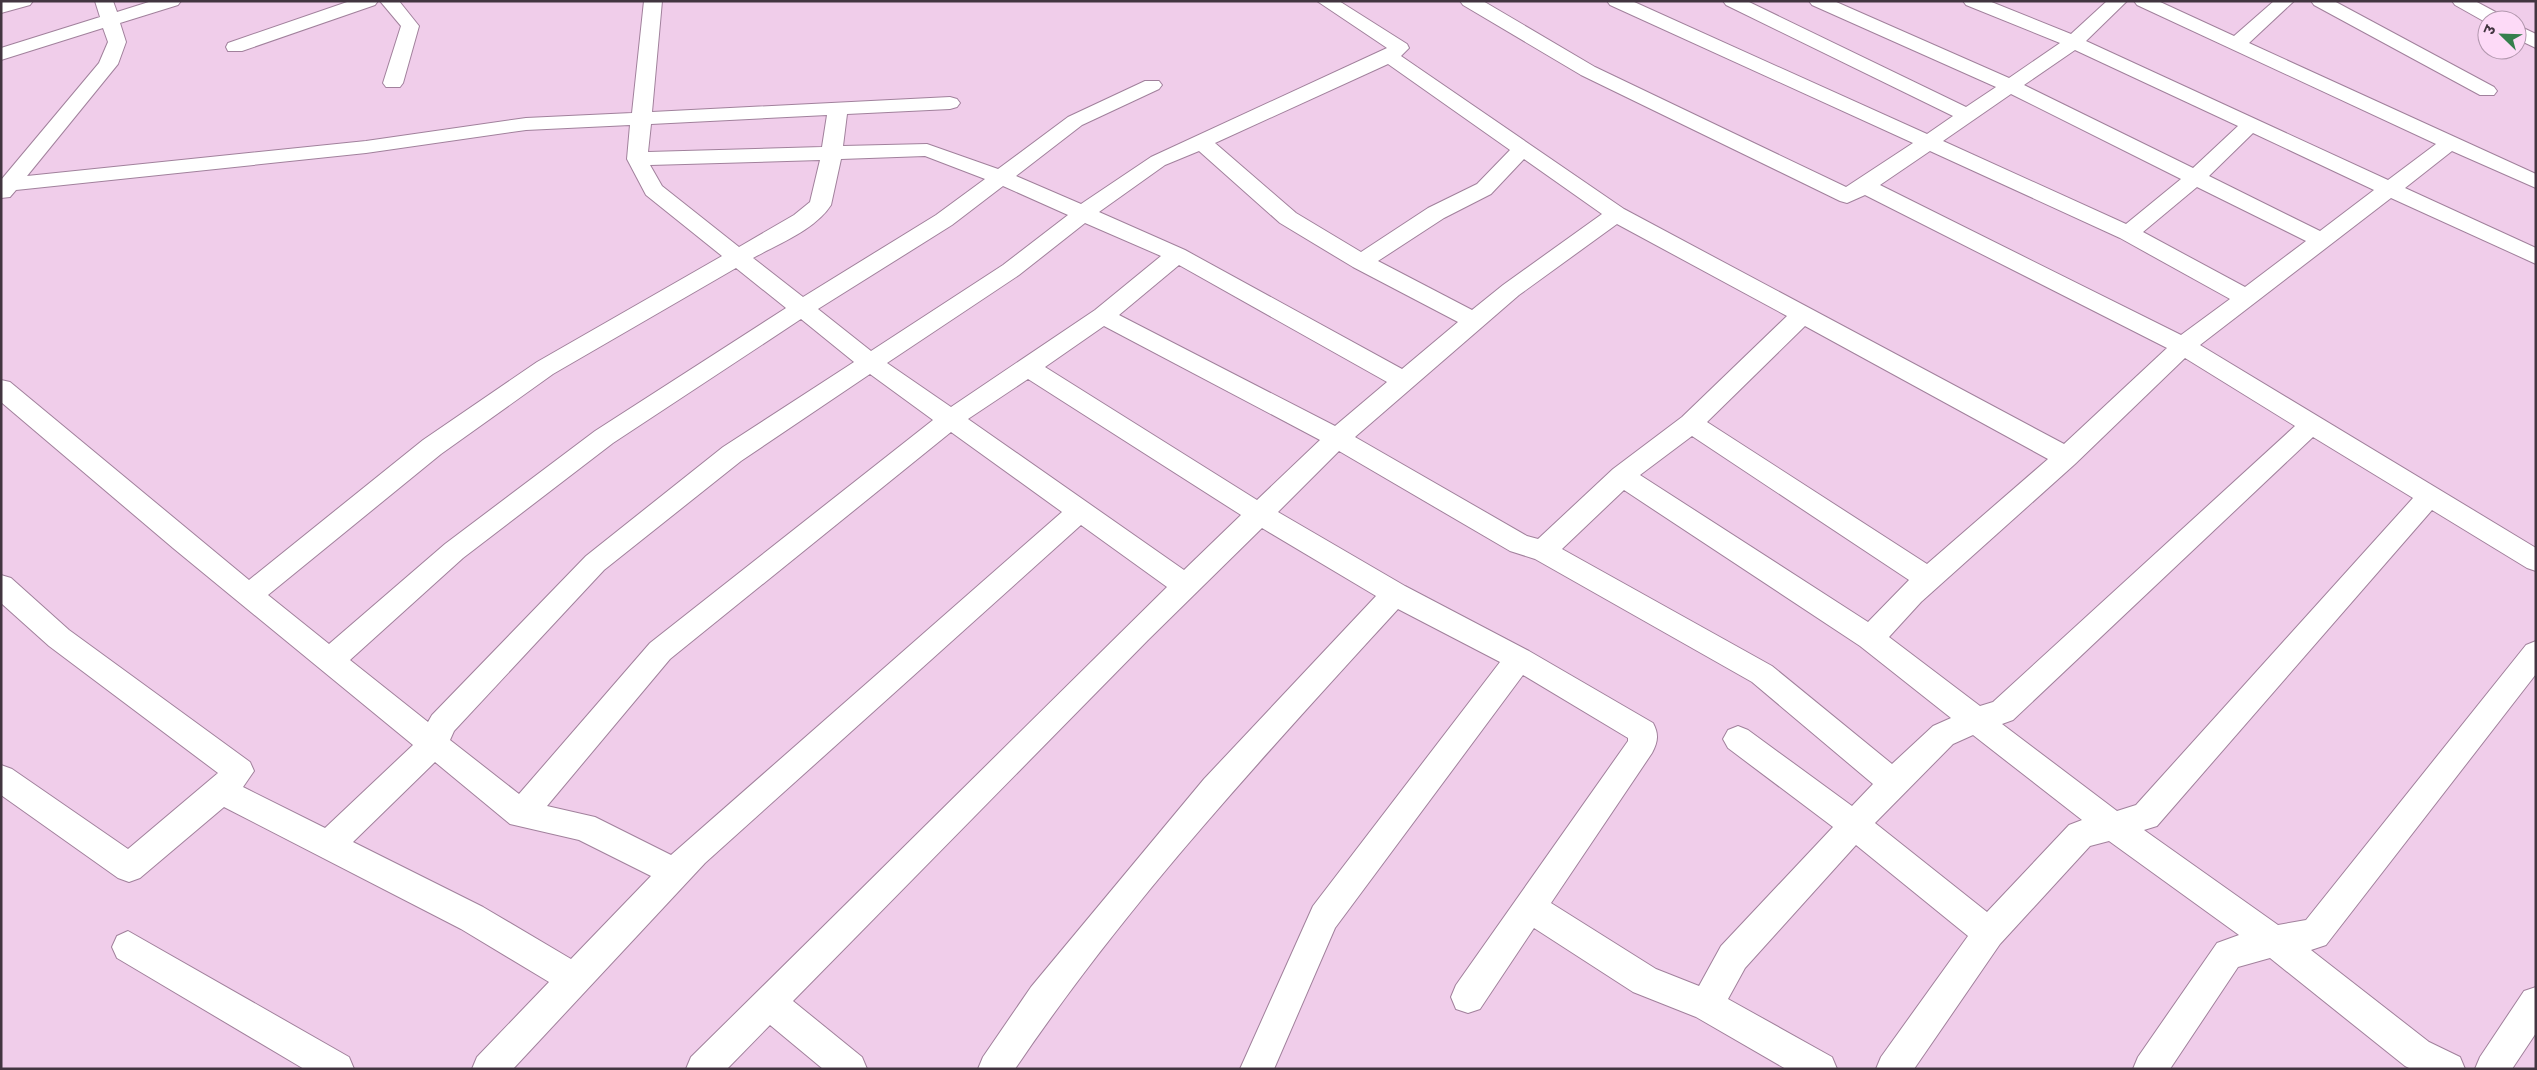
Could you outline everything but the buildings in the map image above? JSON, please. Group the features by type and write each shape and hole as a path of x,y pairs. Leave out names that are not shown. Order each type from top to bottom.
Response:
{"street":[{"path":"1,8 24,1"},
{"path":"5,189 108,64 117,42 104,1"},
{"path":"1,54 172,1"},
{"path":"235,48 369,1"},
{"path":"389,1 410,26 393,83"},
{"path":"653,1 637,159 653,190 872,364 1186,586"},
{"path":"328,846 434,744 442,724 596,563 732,454 872,364 1011,270 1085,212 1158,161 1389,56 1400,48 1326,1"},
{"path":"1469,1 1588,71 1846,196 1865,186 2074,42 2118,1"},
{"path":"1616,1 2128,233 2247,298"},
{"path":"1732,1 1967,115"},
{"path":"1818,1 2010,86 2323,241"},
{"path":"1972,1 2074,42 2536,257"},
{"path":"2143,1 2536,182"},
{"path":"2236,44 2285,1"},
{"path":"2320,1 2487,91"},
{"path":"2461,1 2478,10"},
{"path":"1389,56 1616,214 1801,316 2066,457"},
{"path":"330,660 454,551 604,437 802,308 944,220 1076,121 1152,85"},
{"path":"5,189 366,147 526,124 641,117 838,108 917,107 950,104"},
{"path":"249,595 432,447 545,368 802,220 820,205 832,152 838,108"},
{"path":"2128,233 2195,178 2250,124"},
{"path":"1201,142 1288,218 1361,262 1474,321"},
{"path":"1870,638 1928,579 2066,457 2183,346 2451,142"},
{"path":"1361,262 1436,213 1484,189 1522,149"},
{"path":"637,159 927,150 1001,177 1085,212 1177,255 1404,380"},
{"path":"1865,186 2183,346 2536,560"},
{"path":"703,1069 1186,586 1337,438 1511,290 1616,214"},
{"path":"521,814 660,651 951,419 1103,316 1177,255"},
{"path":"1103,316 1337,438 1519,544 1543,551 1762,674 1893,782"},
{"path":"1543,551 1622,476 1691,423 1801,316"},
{"path":"1027,367 1260,514 1395,594 1519,659 1643,732 1642,744 1468,997"},
{"path":"1,388 249,595 521,814 584,827 675,873"},
{"path":"1691,423 1928,579"},
{"path":"1707,1005 1733,957 1893,782 1943,735 1976,720 2003,711 2312,424"},
{"path":"1622,476 1870,638 2113,826 2274,941 2413,1061 2448,1069"},
{"path":"1892,1069 1989,932 2080,834 2146,816 2430,496"},
{"path":"490,1069 694,853 1080,510"},
{"path":"1,586 59,638 239,771 221,791 129,868 1,778"},
{"path":"995,1069 1043,999 1215,788 1395,594"},
{"path":"2150,1069 2228,954 2274,941 2315,934 2536,652"},
{"path":"1257,1069 1324,917 1519,659"},
{"path":"1738,739 1853,824 1989,932"},
{"path":"221,791 472,918 574,979"},
{"path":"1530,908 1645,981 1707,1005 1820,1069"},
{"path":"128,947 337,1069"},
{"path":"769,1002 850,1069"},
{"path":"2492,1069 2536,1002"}]}
